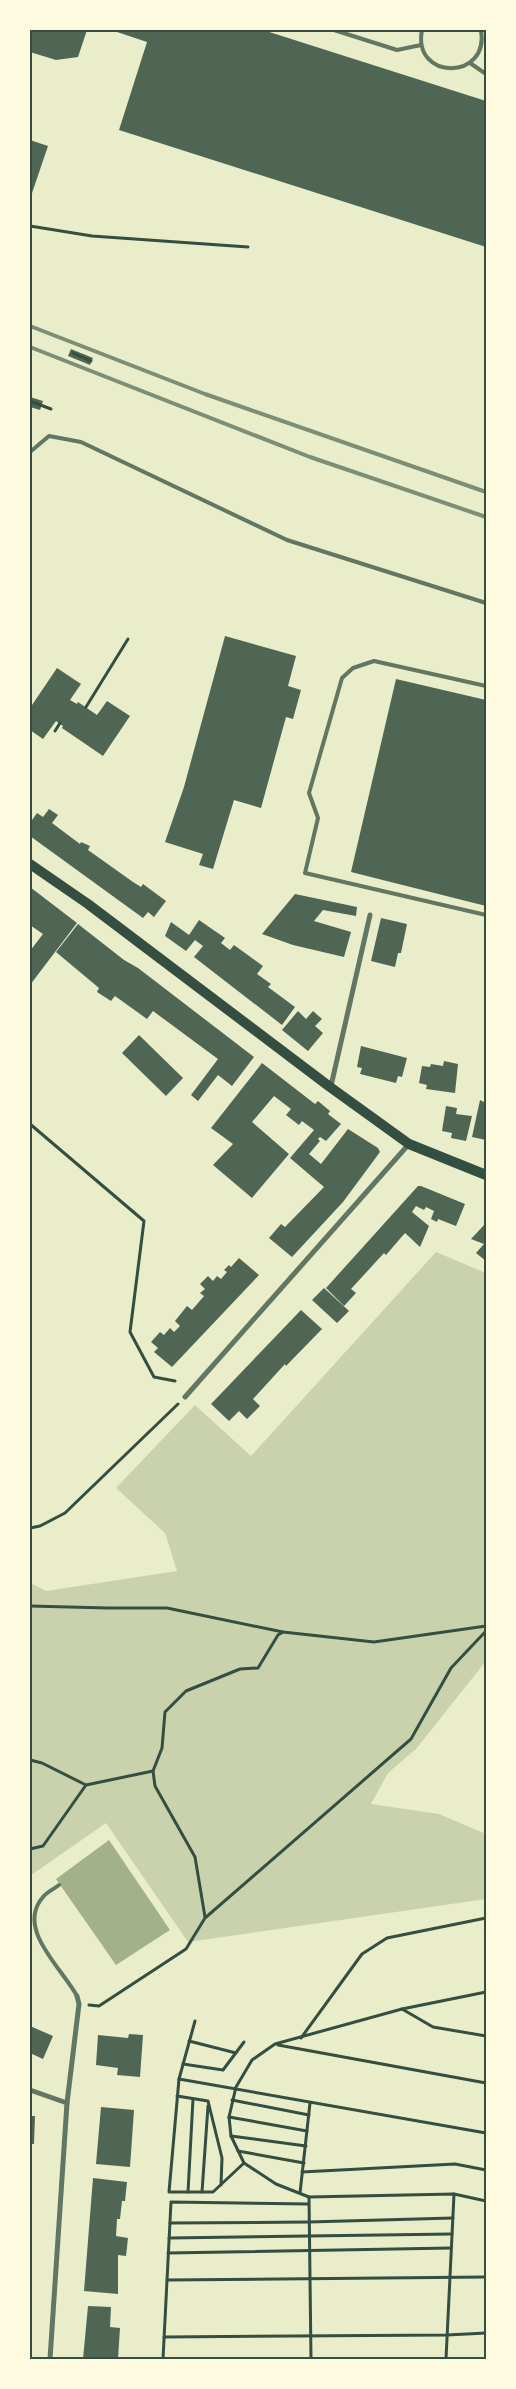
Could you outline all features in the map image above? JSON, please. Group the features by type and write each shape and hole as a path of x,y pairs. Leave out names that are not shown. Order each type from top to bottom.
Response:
{"main road":[{"path":"30,864 140,942 330,1087 409,1144 482,1174"}],"street":[{"path":"330,1087 370,915"},
{"path":"185,1396 409,1144"},
{"path":"50,2359 67,2103 79,2004 78,1996"},
{"path":"30,2090 67,2103"}],"lane":[{"path":"334,30 397,50 421,45"},
{"path":"422,30 421,45 424,54 437,66 454,69 470,63 480,48 480,30"},
{"path":"470,63 486,74"},
{"path":"30,452 49,436 81,442 287,540 486,603"},
{"path":"486,686 374,662 353,668 342,678 309,793 318,818 305,873 486,915"},
{"path":"59,1885 43,1896 34,1913 37,1936 78,1996"}],"path":[{"path":"30,226 92,236 248,247"},
{"path":"73,353 92,361"},
{"path":"30,401 50,409"},
{"path":"86,707 128,639"},
{"path":"55,731 60,723"},
{"path":"30,1124 144,1221 130,1332 154,1377 175,1381"},
{"path":"30,1528 40,1526 65,1513 122,1461 185,1396"},
{"path":"30,1606 167,1608 283,1632 374,1642 486,1626"},
{"path":"205,1918 195,1857 155,1786 153,1771 162,1748 165,1712 186,1691 240,1669 258,1668 278,1635 283,1632"},
{"path":"79,2004 99,2006 186,1949 205,1918 411,1739 451,1668 486,1632"},
{"path":"30,1760 42,1763 86,1785 153,1771"},
{"path":"30,1849 43,1846 86,1785"},
{"path":"301,2038 362,1954 387,1938 486,1918"},
{"path":"486,1992 402,2009 275,2044 252,2060 236,2087 229,2117 231,2136 244,2163 276,2184 309,2197 454,2194 486,2200"},
{"path":"402,2009 433,2027 486,2036"},
{"path":"195,2021 179,2078 169,2192 213,2192 244,2163"},
{"path":"189,2041 236,2052"},
{"path":"183,2064 223,2070 244,2042"},
{"path":"275,2044 486,2083"},
{"path":"179,2078 486,2133"},
{"path":"177,2096 208,2101"},
{"path":"188,2192 193,2099"},
{"path":"232,2100 309,2115"},
{"path":"208,2101 222,2158 221,2185"},
{"path":"202,2192 208,2101"},
{"path":"300,2193 310,2102"},
{"path":"229,2117 307,2131"},
{"path":"231,2136 306,2146"},
{"path":"238,2150 304,2162"},
{"path":"302,2172 455,2164 486,2170"},
{"path":"446,2359 454,2194"},
{"path":"309,2197 311,2359"},
{"path":"163,2359 170,2202 308,2204"},
{"path":"170,2222 309,2222 453,2218"},
{"path":"169,2238 452,2234"},
{"path":"168,2253 451,2248"},
{"path":"167,2280 486,2277"},
{"path":"164,2337 447,2335 486,2333"}],"shaded area":[{"path":"436,1252 486,1273 486,1661 416,1749 388,1773 371,1804 439,1814 486,1834 486,1899 188,1942 106,1823 30,1876 30,1583 46,1591 177,1571 165,1533 116,1488 195,1405 251,1456"},
{"path":"109,1840 170,1930 116,1965 56,1879"}],"building":[{"path":"30,30 87,30 78,57 56,60 30,52"},
{"path":"111,30 263,30 486,101 486,247 119,130 147,42"},
{"path":"30,140 48,146 30,199"},
{"path":"71,349 93,358 90,365 68,356"},
{"path":"30,397 43,401 40,410 30,407"},
{"path":"225,636 296,656 288,686 301,690 293,719 286,717 261,808 234,800 213,869 199,865 203,854 165,842 184,787"},
{"path":"57,668 81,684 70,700 77,704 78,702 97,715 107,701 130,716 103,756 62,728 63,726 56,721 43,739 30,730 30,708"},
{"path":"396,679 486,700 486,906 351,872"},
{"path":"49,809 58,815 52,823 80,844 81,842 90,846 88,850 133,882 141,887 143,884 166,901 154,917 148,912 143,918 30,836 30,823 37,813 43,817"},
{"path":"30,887 77,923 30,985 30,951 43,934 30,925"},
{"path":"295,894 357,907 356,916 323,910 314,921 351,932 344,957 293,945 262,934"},
{"path":"381,918 407,924 401,953 398,953 395,967 371,961"},
{"path":"199,920 225,938 221,943 230,950 234,945 263,966 257,974 271,984 268,987 295,1007 282,1025 194,957 203,946 195,940 186,951 165,936 171,922 189,935"},
{"path":"78,924 254,1057 232,1086 218,1075 198,1101 191,1095 218,1059 153,1011 147,1019 115,996 111,1001 97,992 99,988 56,952"},
{"path":"298,1011 306,1019 313,1011 322,1019 315,1026 323,1033 308,1051 282,1030"},
{"path":"139,1035 183,1078 166,1096 122,1053"},
{"path":"361,1046 407,1058 402,1077 398,1076 396,1083 360,1074 362,1068 357,1067"},
{"path":"444,1061 458,1064 455,1093 426,1089 427,1085 419,1083 422,1066 430,1067 431,1064 443,1066"},
{"path":"262,1063 315,1104 318,1101 330,1111 328,1114 341,1124 326,1141 320,1137 318,1139 320,1141 309,1154 321,1164 348,1129 378,1148 380,1152 343,1202 292,1257 269,1238 281,1224 285,1227 324,1187 290,1158 314,1130 302,1121 299,1125 286,1115 291,1109 274,1096 252,1122 289,1154 252,1198 213,1165 233,1144 211,1128"},
{"path":"480,1100 486,1103 486,1140 472,1137"},
{"path":"446,1106 457,1108 456,1114 472,1116 466,1141 451,1138 452,1133 442,1131"},
{"path":"418,1186 465,1204 456,1226 438,1219 437,1222 431,1219 434,1211 426,1207 424,1210 416,1206 412,1212 429,1226 420,1247 405,1233 386,1255 384,1253 351,1289 356,1293 344,1306 326,1288"},
{"path":"485,1224 486,1261 476,1253 484,1244 471,1239"},
{"path":"239,1258 259,1275 172,1367 154,1352 158,1348 151,1342 160,1332 164,1335 170,1328 174,1332 180,1326 175,1321 187,1306 192,1310 204,1296 200,1293 205,1289 200,1284 208,1276 213,1281 217,1276 221,1279 227,1272 224,1270 229,1265 231,1267"},
{"path":"324,1288 349,1311 337,1323 312,1300"},
{"path":"301,1310 322,1329 286,1366 285,1364 253,1399 260,1406 247,1419 239,1411 229,1421 211,1404"},
{"path":"30,2026 53,2036 43,2059 30,2053"},
{"path":"129,2034 143,2035 140,2077 117,2075 118,2068 96,2065 98,2035 128,2038"},
{"path":"101,2107 134,2110 130,2167 96,2164"},
{"path":"30,2116 35,2116 34,2144 30,2144"},
{"path":"93,2178 127,2182 125,2201 122,2201 120,2219 117,2219 116,2236 128,2238 126,2256 118,2255 118,2294 84,2291"},
{"path":"88,2306 111,2307 110,2327 120,2328 118,2359 83,2359"}],"railway":[{"path":"30,326 205,394 486,492"},
{"path":"30,347 310,457 486,517"}]}
